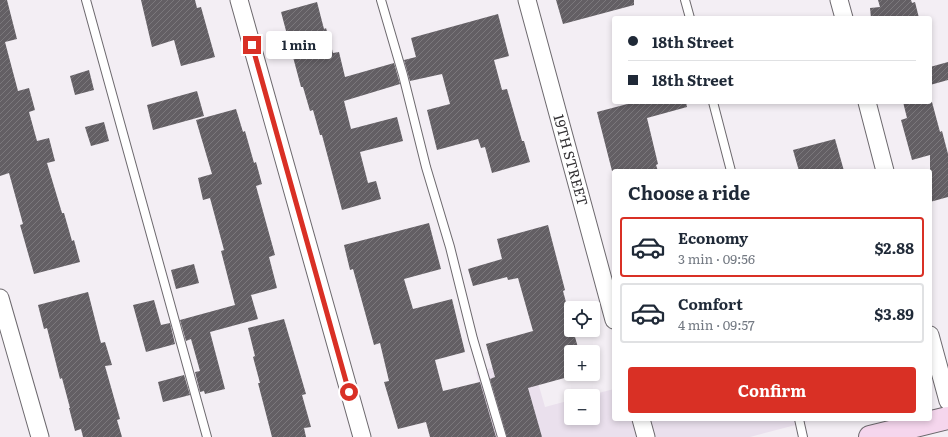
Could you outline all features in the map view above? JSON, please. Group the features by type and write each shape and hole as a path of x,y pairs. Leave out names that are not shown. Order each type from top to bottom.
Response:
{"street":[{"path":"239,0 362,437"},
{"name":"19TH STREET","path":"527,0 612,313"},
{"path":"839,0 843,16"},
{"path":"868,104 884,169"},
{"path":"0,298 40,437"},
{"path":"932,342 948,401"},
{"path":"870,437 948,418"},
{"path":"642,421 646,437"}],"lane":[{"path":"86,0 206,437"},
{"path":"381,0 450,248 473,340 502,437"},
{"path":"685,0 689,16"},
{"path":"714,104 730,169"},
{"path":"799,421 803,437"}],"shaded area":[{"path":"531,358 545,407 564,402 564,425 600,425 600,393 612,390 612,421 807,422 750,437 494,437 476,372"}],"building":[{"path":"0,0 7,0 17,39 5,42 18,91 29,88 35,110 29,112 37,141 49,138 55,161 47,163 62,213 64,213 72,241 74,240 80,262 34,274 20,225 23,224 9,173 0,176"},
{"path":"141,0 195,0 197,8 201,7 215,57 181,66 174,40 152,47"},
{"path":"556,0 634,0 634,5 563,24"},
{"path":"878,0 911,0 912,3 915,2 918,16 871,16 870,8 880,7"},
{"path":"317,2 324,29 326,28 333,53 339,52 345,77 394,63 400,84 344,101 351,129 397,117 403,141 360,152 368,183 376,181 381,199 342,210 322,135 320,135 313,110 310,111 303,87 301,87 281,12"},
{"path":"498,14 509,56 494,60 502,90 507,89 522,141 524,141 530,162 492,173 485,147 481,148 478,139 437,150 427,110 450,104 442,74 410,81 404,60 416,57 411,38"},
{"path":"948,62 948,80 932,84 932,66"},
{"path":"89,70 94,90 75,95 70,76"},
{"path":"197,91 204,116 153,130 147,105"},
{"path":"932,102 948,154 948,197 932,201 932,169 930,169 930,155 912,160 901,120 907,118 904,104 932,104"},
{"path":"627,104 686,104 687,107 647,118 658,164 656,165 657,169 612,169 612,171 597,112"},
{"path":"236,109 243,132 245,131 254,163 256,162 262,184 256,186 275,255 269,257 277,288 251,295 258,319 210,332 225,389 205,394 204,391 200,392 195,372 200,371 191,339 186,341 180,320 235,305 221,251 224,250 210,198 203,200 198,178 212,174 196,120"},
{"path":"104,122 109,141 91,146 85,127"},
{"path":"835,139 843,169 798,169 793,150"},
{"path":"429,223 441,269 404,279 413,309 452,299 465,352 435,360 443,391 480,382 496,437 430,437 426,422 398,429 384,382 389,381 380,343 374,345 353,269 350,270 344,245"},
{"path":"548,225 565,290 563,291 566,301 564,301 564,337 575,337 577,345 564,345 564,378 528,388 542,437 507,437 490,379 495,377 486,344 533,331 518,278 508,280 507,277 473,286 468,269 502,259 497,239"},
{"path":"194,264 199,283 176,289 171,270"},
{"path":"88,292 101,343 105,342 112,365 105,366 120,419 117,420 122,437 83,437 81,429 75,431 62,378 60,379 47,328 44,329 38,305"},
{"path":"154,300 161,325 170,323 175,344 146,352 133,305"},
{"path":"284,319 306,394 302,395 311,427 304,428 306,437 272,437 253,357 255,356 248,328"},
{"path":"184,375 190,395 163,402 158,382"}],"route":[{"path":"252,45 349,392"}]}
